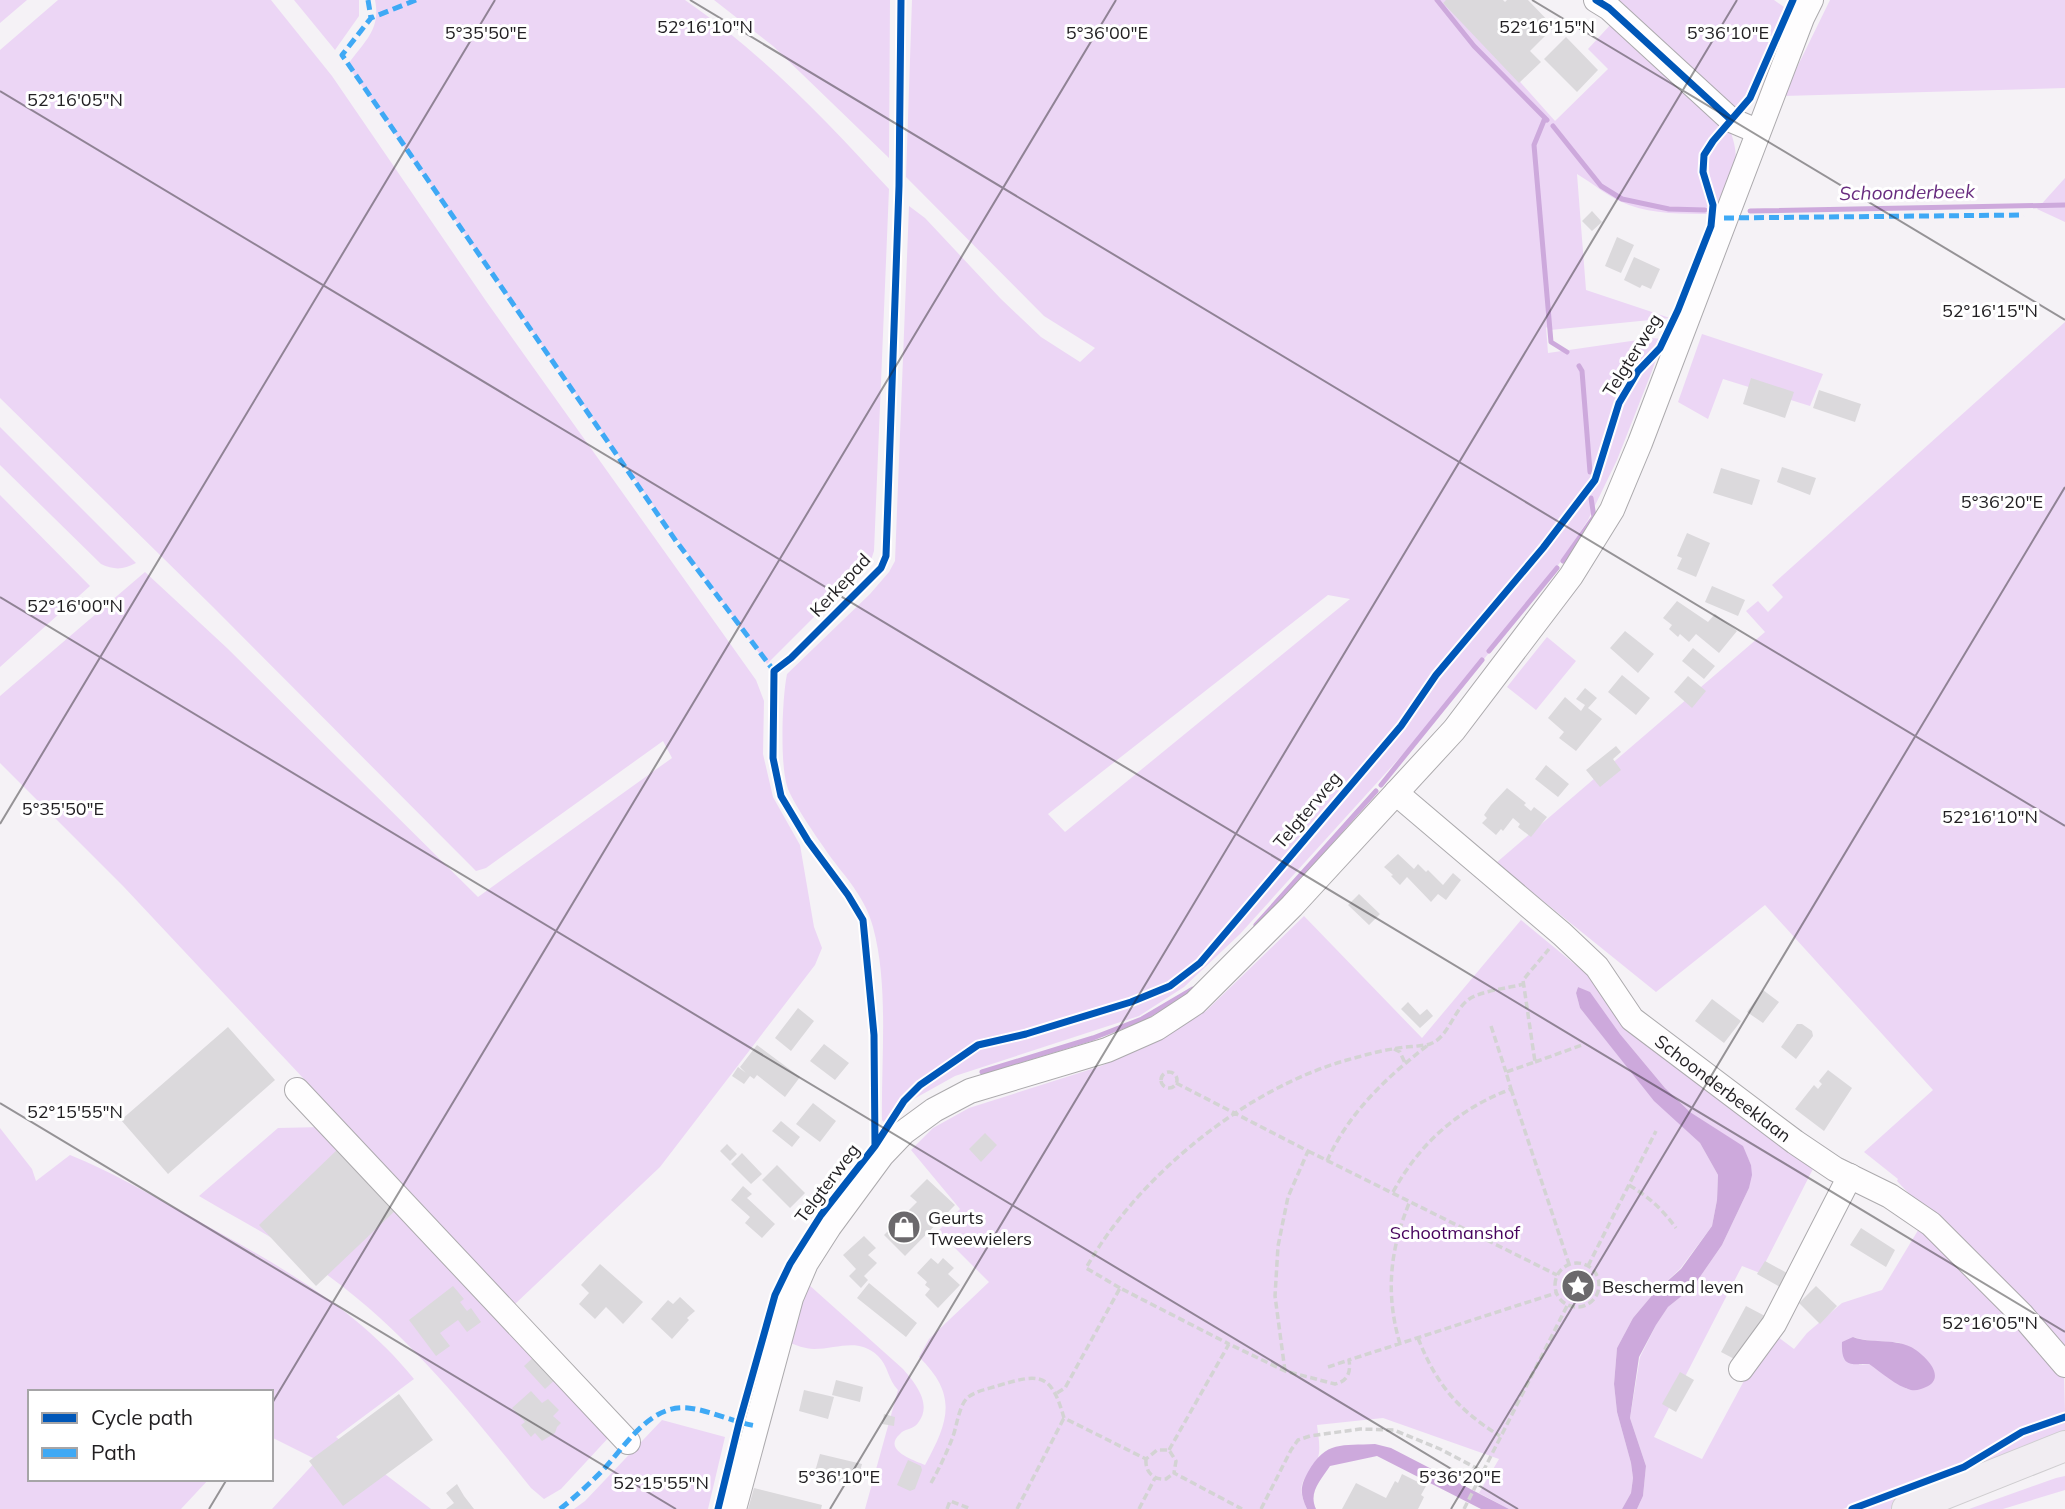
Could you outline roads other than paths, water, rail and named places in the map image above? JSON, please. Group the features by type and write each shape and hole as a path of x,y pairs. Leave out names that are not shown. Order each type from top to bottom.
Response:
{"main road":[{"path":"1907,1509 2065,1446"},
{"path":"1948,1509 2065,1467"}],"street":[{"path":"1596,0 1609,8 1731,120 1757,131"},
{"name":"Telgterweg","path":"734,1509 792,1298 806,1263 882,1155 904,1132 924,1117 970,1091 1107,1050 1157,1028 1195,1003 1292,906 1454,730 1571,576 1612,510 1640,443 1757,131 1811,0"},
{"name":"Schoonderbeeklaan","path":"1396,793 1597,967 1632,1019 1795,1142 1850,1177 1890,1196 1931,1224 2022,1315 2065,1365"},
{"path":"297,1090 628,1442"},
{"path":"1741,1369 1774,1324 1850,1177"}],"waterway":[{"name":"Schoonderbeek","path":"1437,0 1474,46 1547,120"},
{"path":"1545,118 1534,145 1551,342 1567,352"},
{"name":"Schoonderbeek","path":"1553,126 1601,186 1622,199 1669,209 1705,210"},
{"name":"Schoonderbeek","path":"1750,211 2065,205"},
{"path":"1579,366 1582,371 1590,472"},
{"path":"1563,561 1594,517 1591,498"},
{"path":"1489,651 1557,568"},
{"path":"1381,785 1482,660"},
{"path":"1256,925 1376,791"},
{"path":"982,1072 1093,1038 1142,1019 1193,989"}],"place":[{"name":"Geurts Tweewielers","path":"904,1227"},
{"name":"Beschermd leven","path":"1578,1286"}],"park label":[{"name":"Schootmanshof","path":"1455,1232"}]}
